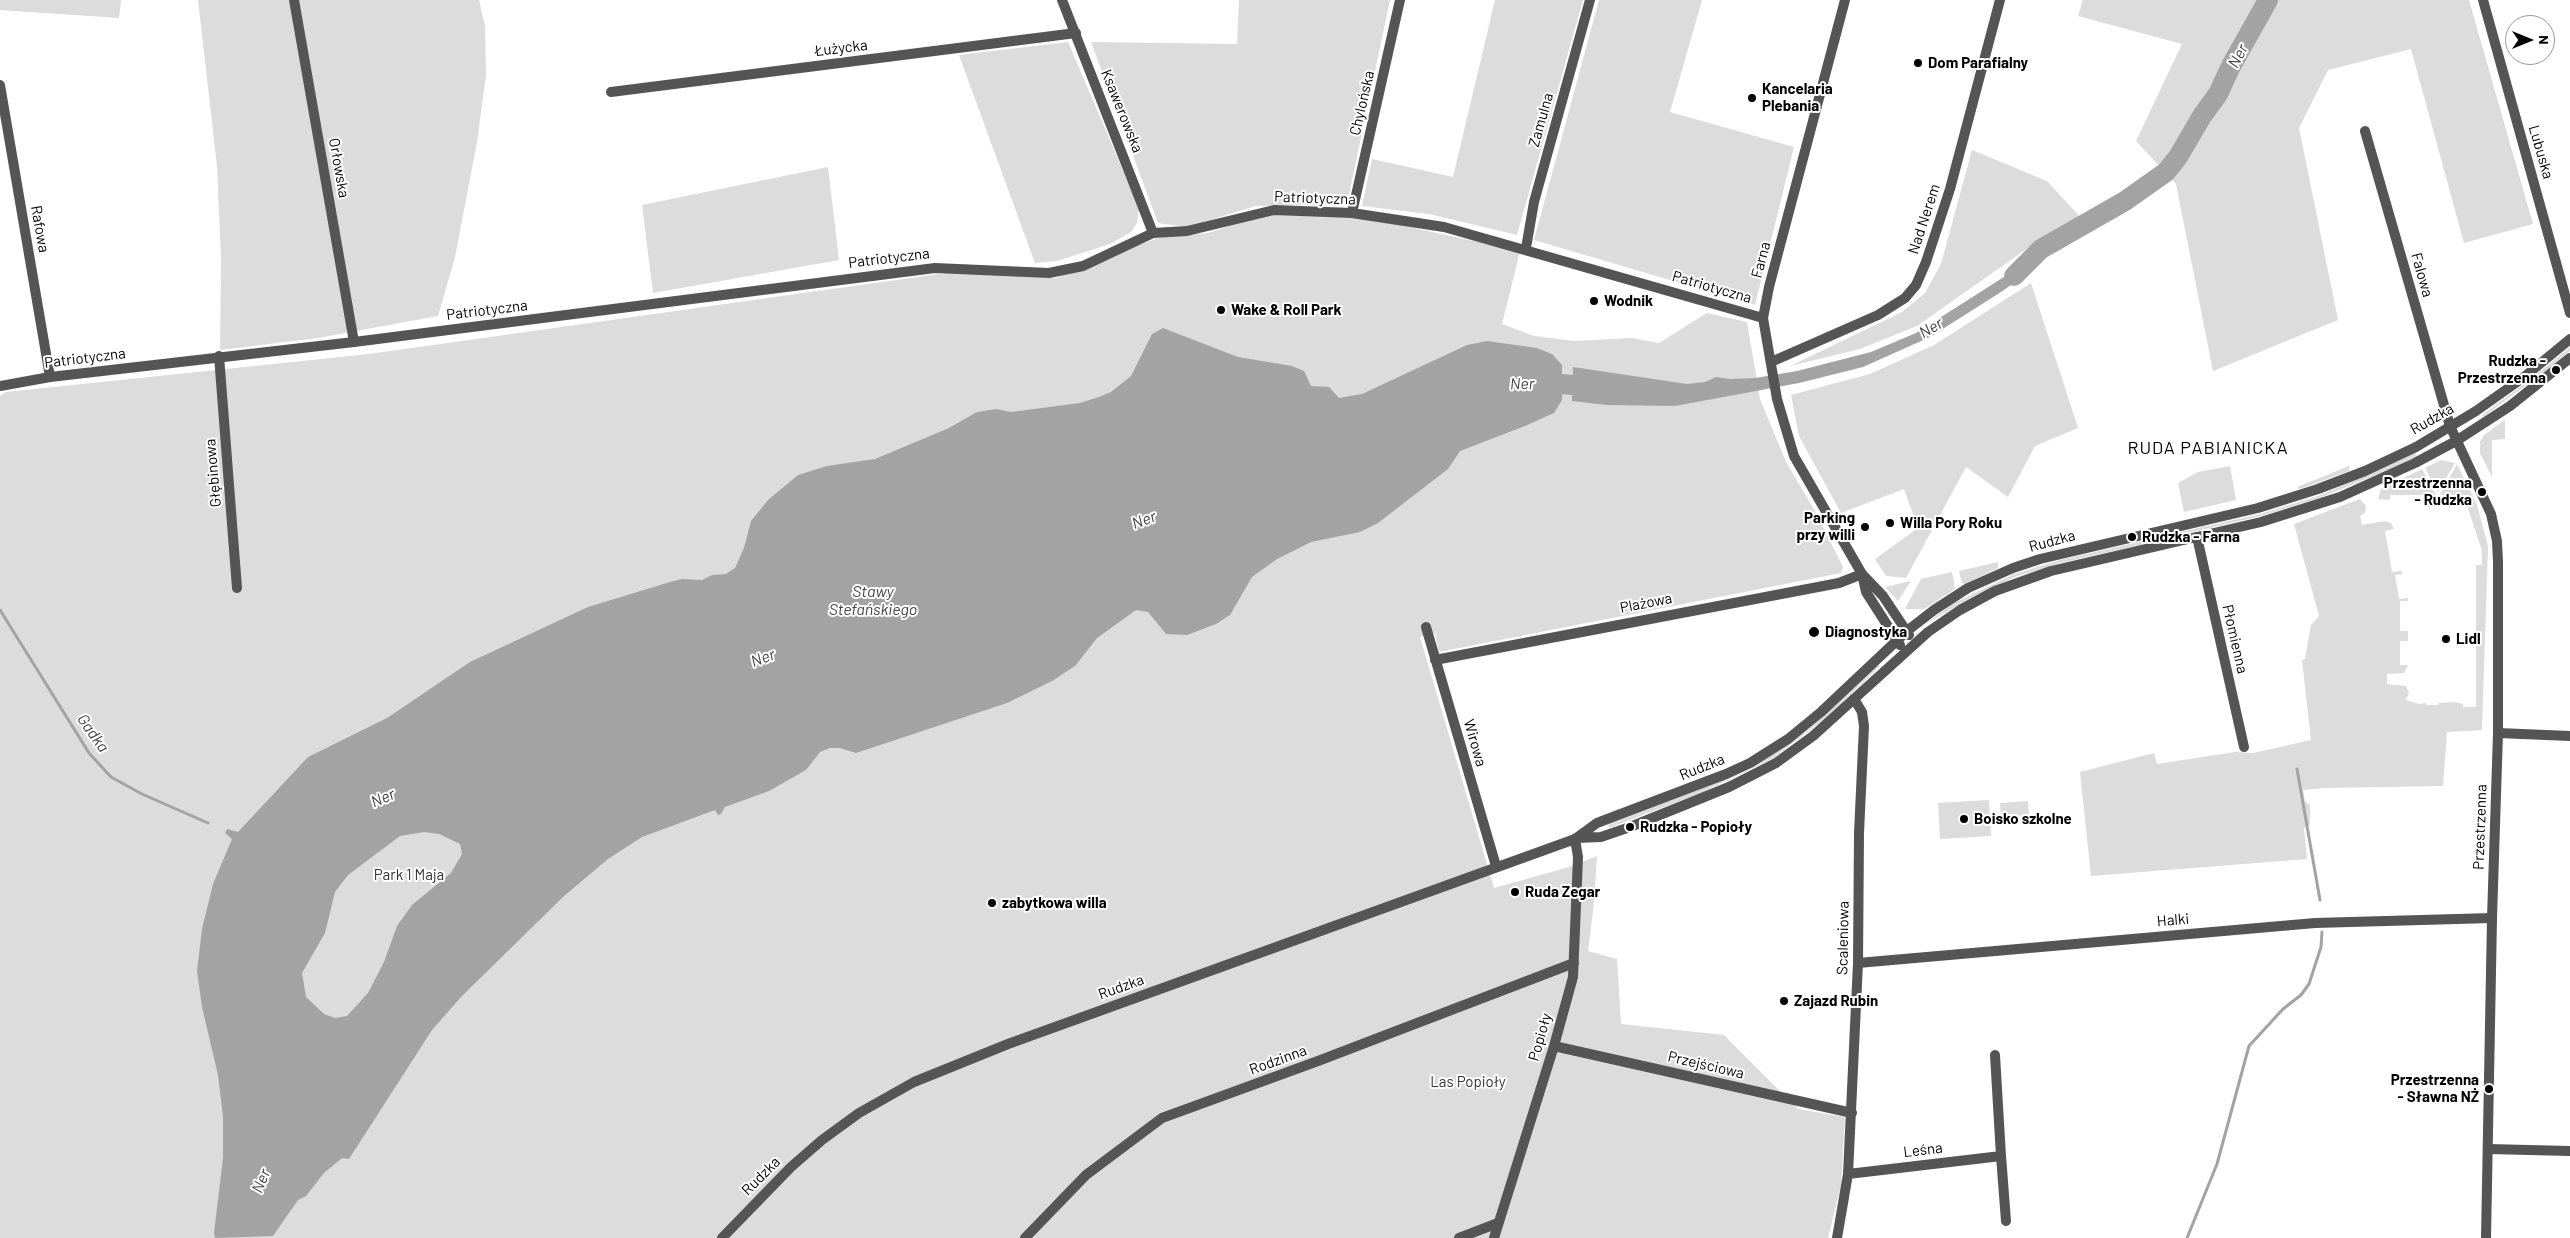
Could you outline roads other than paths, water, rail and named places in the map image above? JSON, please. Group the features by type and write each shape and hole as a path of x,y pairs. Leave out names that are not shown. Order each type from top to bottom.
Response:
{"street":[{"name":"Orłowska","path":"294,0 354,342"},
{"name":"Ksawerowska","path":"1062,0 1153,233"},
{"name":"Chylońska","path":"1352,213 1400,0"},
{"name":"Zamulna","path":"1526,248 1534,202 1590,0"},
{"name":"Farna","path":"1845,0 1769,286 1764,318 1777,399 1785,432 1800,468 1862,574 1883,596 1915,642"},
{"name":"Nad Nerem","path":"1772,366 1878,315 1905,298 1916,285 1926,262 1950,189 2000,0"},
{"name":"Lubuska","path":"2483,0 2570,313"},
{"name":"Łużycka","path":"611,92 1076,33"},
{"name":"Rafowa","path":"0,86 50,377"},
{"name":"Falowa","path":"2365,131 2450,426"},
{"name":"Patriotyczna","path":"0,386 50,377 219,356 354,342 935,268 1058,272 1084,266 1153,233 1187,231 1274,210 1352,213 1444,227 1526,248 1764,318"},
{"name":"Rudzka","path":"722,1238 791,1167 832,1132 877,1102 931,1074 1575,838 1598,823 1712,780 1769,752 1821,712 1907,631 1950,599 2013,568 2058,554 2288,500 2364,471 2416,446 2450,426 2510,387 2570,339"},
{"name":"Głębinowa","path":"219,356 237,588"},
{"name":"Rudzka","path":"1575,838 1601,837 1705,797 1754,775 1807,741 1915,642 1945,619 1974,602 2017,582 2056,570 2261,522 2340,496 2415,463 2456,440 2517,400 2570,358"},
{"name":"Przestrzenna","path":"2450,426 2486,500 2497,541 2498,733 2492,918 2486,1238"},
{"name":"Płomienna","path":"2197,538 2244,747"},
{"name":"Farna","path":"1862,574 1866,592 1905,652"},
{"name":"Plażowa","path":"1435,660 1839,583 1862,574"},
{"name":"Wirowa","path":"1426,627 1496,866"},
{"name":"Scaleniowa","path":"1837,1238 1848,1174 1858,963 1859,833 1864,726 1862,712 1854,699"},
{"path":"2498,733 2570,736"},
{"name":"Popioły","path":"1494,1238 1554,1046 1574,963 1578,856 1575,838"},
{"name":"Halki","path":"1858,963 2315,923 2492,918"},
{"name":"Rodzinna","path":"1025,1238 1086,1175 1162,1118 1318,1061 1574,963"},
{"name":"Przejściowa","path":"1554,1046 1852,1113"},
{"path":"1995,1055 2006,1221"},
{"path":"2488,1148 2570,1151"},
{"name":"Leśna","path":"1848,1174 2001,1156"},
{"path":"1460,1238 1498,1223"}],"water":[{"path":"2034,255 2037,263 2025,275 2001,292 1930,337 1863,367 1799,383 1675,406 1607,405 1572,401 1573,367 1687,384 1705,382 1716,377 1730,379 1755,378 1797,371 1871,352 1916,333 2018,268"},
{"name":"Stawy Stefańskiego","path":"1163,328 1238,357 1292,366 1304,371 1311,386 1329,387 1339,398 1362,394 1467,345 1487,341 1537,348 1552,354 1562,365 1562,400 1554,413 1460,451 1448,469 1378,523 1360,532 1311,542 1277,559 1252,577 1230,615 1216,624 1187,635 1166,634 1148,612 1136,610 1097,638 1075,666 1052,681 1007,703 856,753 840,748 830,748 820,752 806,770 769,791 725,807 721,814 718,815 715,810 642,837 608,859 564,896 462,996 432,1030 349,1159 342,1158 324,1173 306,1196 298,1200 273,1236 215,1238 223,1158 223,1117 218,1075 202,1007 197,971 202,929 213,884 232,839 225,833 227,829 238,832 308,757 387,718 470,662 588,607 682,579 702,580 712,575 726,574 735,568 744,548 751,521 768,500 798,475 827,466 875,459 949,428 977,412 996,409 1011,412 1080,403 1099,397 1111,392 1131,376 1152,334","holes":["424,832 439,834 460,844 462,854 451,873 412,905 397,926 384,962 368,993 347,1016 335,1018 324,1014 306,997 302,973 325,933 335,892 348,875 400,836"]}],"waterway":[{"name":"Ner","path":"2014,276 2041,249 2125,201 2166,172 2178,157 2202,116 2218,94 2231,66 2268,0"},
{"name":"Ner","path":"1535,382 1598,387"},
{"name":"Gadka","path":"0,610 89,753 111,777 142,794 208,823"},
{"path":"2297,769 2320,900"},
{"path":"2187,1238 2217,1164 2249,1046 2283,1009 2301,995 2309,984 2321,947 2322,932"}],"place":[{"name":"Dom Parafialny","path":"1918,63"},
{"name":"Kancelaria Plebania","path":"1752,98"},
{"name":"Wodnik","path":"1594,301"},
{"name":"Wake & Roll Park","path":"1221,310"},
{"name":"Rudzka - Przestrzenna","path":"2556,370"},
{"name":"Przestrzenna - Rudzka","path":"2482,492"},
{"name":"Willa Pory Roku","path":"1890,523"},
{"name":"Parking przy willi","path":"1865,527"},
{"name":"Rudzka - Farna","path":"2132,537"},
{"name":"Diagnostyka","path":"1814,632"},
{"name":"Lidl","path":"2446,639"},
{"name":"Boisko szkolne","path":"1964,819"},
{"name":"Rudzka - Popioły","path":"1630,827"},
{"name":"Ruda Zegar","path":"1515,892"},
{"name":"zabytkowa willa","path":"992,903"},
{"name":"Zajazd Rubin","path":"1784,1001"},
{"name":"Przestrzenna - Sławna NŻ","path":"2489,1089"}],"district":[{"name":"RUDA PABIANICKA","path":"2208,448"}],"park label":[{"name":"Park 1 Maja","path":"409,875"},
{"name":"Las Popioły","path":"1468,1082"}]}
